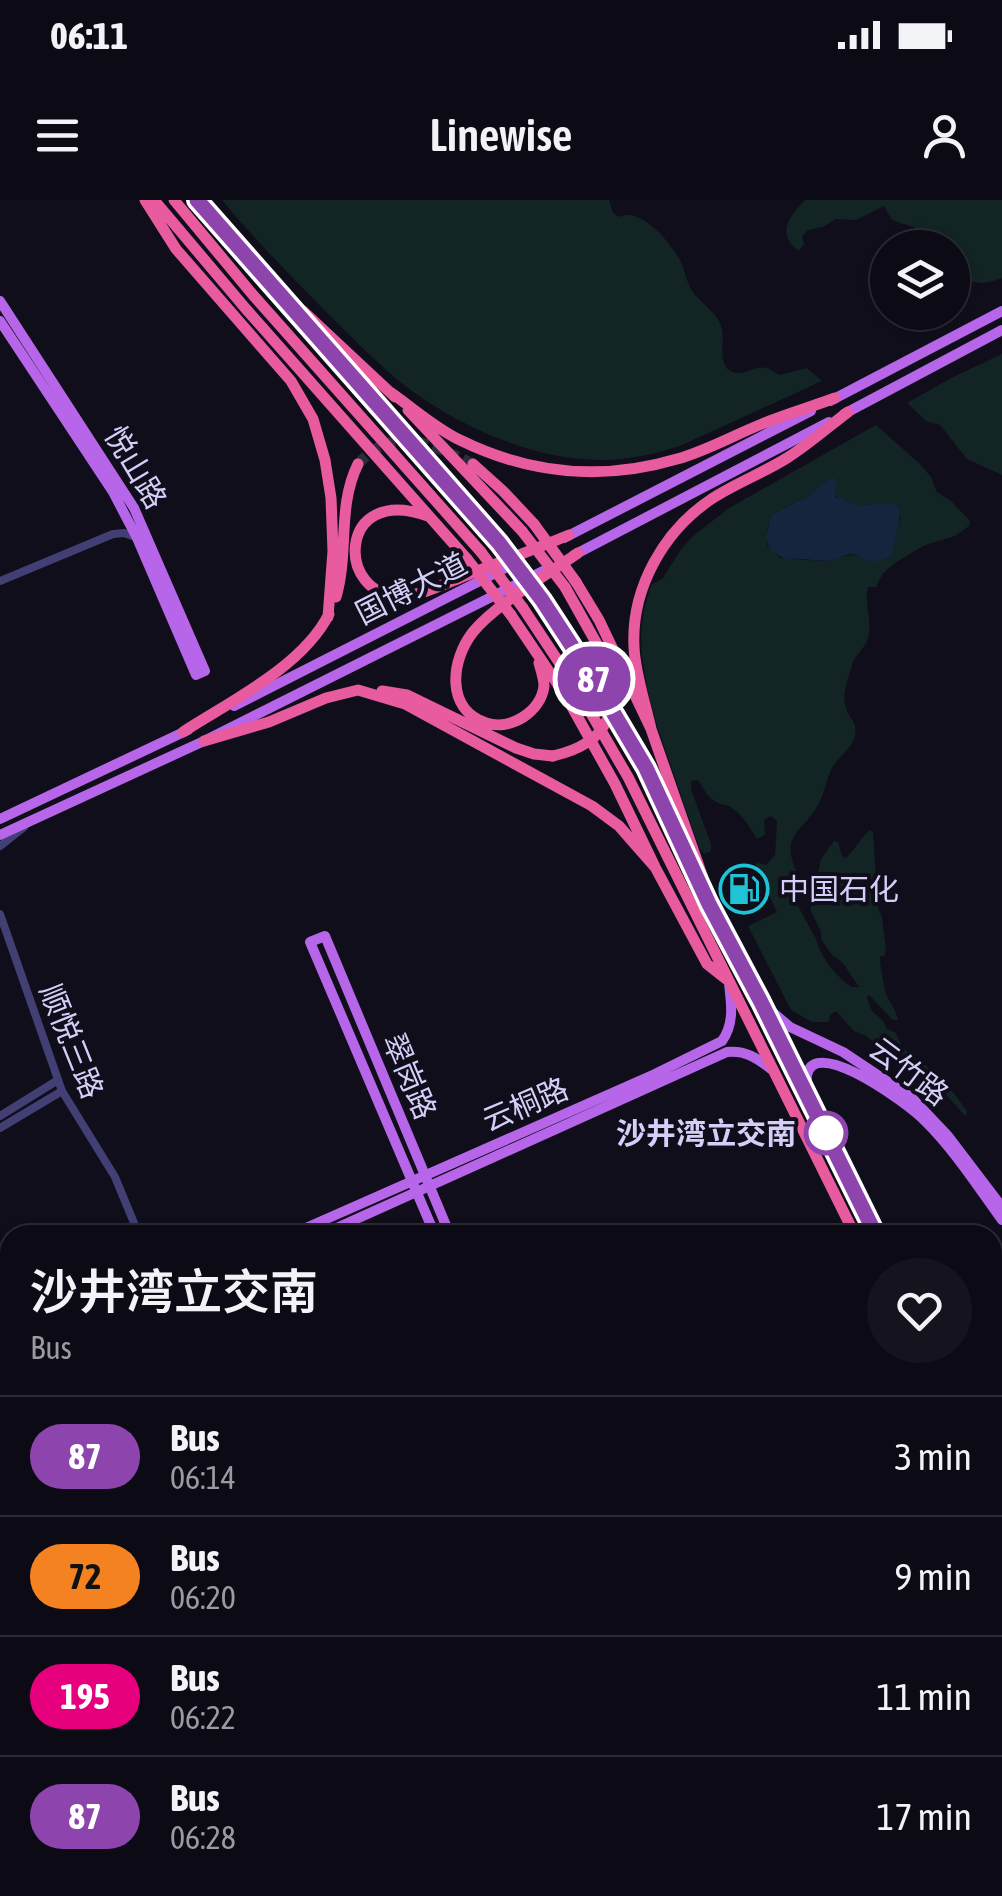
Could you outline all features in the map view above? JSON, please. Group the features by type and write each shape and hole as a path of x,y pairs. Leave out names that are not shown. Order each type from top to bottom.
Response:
{"highway":[{"path":"145,200 176,248 292,381 313,419 331,498 333,550 328,617"},
{"path":"154,200 246,310 430,516 511,615 567,698 706,964 729,982"},
{"path":"174,200 252,296 480,552 578,691 628,777 850,1225"},
{"path":"197,200 499,543 542,600 646,768 720,926 871,1225"},
{"path":"269,281 343,346 528,528"},
{"path":"390,392 457,438 498,456 540,468 584,472 630,470 680,458 835,398"},
{"path":"650,729 634,648 635,618 647,575 658,555 672,534 712,499 787,458 848,412"},
{"path":"183,732 295,658 316,637 338,592 345,502 358,464"},
{"path":"473,464 504,491 599,620 650,729 720,926"},
{"path":"430,516 396,508 370,518 355,546 356,564 363,579 377,591 393,596 423,593 569,536"},
{"path":"535,650 544,685 530,712 499,726 471,714 455,685 462,647 492,614 578,553"},
{"path":"204,741 269,722 326,698 358,690 384,690 408,695 516,748 552,756 584,746 606,722 612,691 602,652 571,584"},
{"path":"358,690 405,704 592,806 619,826 655,867"}],"main road":[{"name":"悦山路","path":"0,301 5,324 125,513 201,673 134,508 5,324"},
{"name":"国博大道","path":"0,817 183,732 1002,309"},
{"name":"国博大道","path":"0,835 204,741 578,553 1002,330"},
{"name":"翠岗路","path":"431,1225 310,942 324,936 446,1225"},
{"name":"云桐路","path":"344,1225 416,1192 427,1180 722,1041 731,1022 729,982"},
{"name":"云竹路","path":"761,1002 790,1027 843,1052 912,1098 948,1136 1002,1207"},
{"name":"云桐路","path":"312,1225 411,1180 427,1180 727,1052 748,1054 776,1072"},
{"name":"云竹路","path":"809,1098 805,1072 820,1061 836,1065 895,1097 934,1130 1002,1220"}],"street":[{"path":"113,534 125,513"},
{"path":"0,581 113,534 137,538"},
{"path":"0,846 32,820"},
{"name":"顺悦三路","path":"0,914 62,1091 115,1177 135,1225"},
{"path":"0,1116 58,1080"},
{"path":"0,1128 62,1091"}],"shaded area":[{"path":"222,200 609,200 613,213 646,221 676,254 692,291 719,321 723,361 729,370 738,373 766,368 780,375 807,368 822,381 680,446 648,455 600,460 543,453 460,421 401,382 327,313"},
{"path":"805,200 1002,200 1002,278 982,283 970,280 970,230 916,230 892,220 884,206 856,220 836,219 808,230 802,236 804,244 799,251 786,232 794,212"},
{"path":"1002,354 1002,475 967,459 940,425 926,421 907,403"},
{"path":"876,425 919,463 937,492 970,521 955,536 925,545 895,563 883,573 876,587 868,587 869,634 854,660 845,695 855,735 831,770 814,811 792,842 797,884 792,878 785,882 830,966 846,983 859,987 822,941 811,911 811,886 821,859 834,841 846,858 869,830 873,832 878,908 886,951 880,956 881,969 898,1020 893,1020 869,995 871,1010 887,1029 896,1033 902,1047 943,1079 967,1111 966,1117 895,1048 877,1045 854,1031 836,1011 829,1022 812,1022 791,1010 748,926 777,912 755,865 766,865 775,855 777,821 771,816 764,820 765,835 757,839 738,813 713,800 698,780 691,781 711,851 704,854 699,847 657,726 647,688 641,632 651,585 663,578 693,536 729,508","holes":["827,480 840,499 901,517 892,556 878,561 855,554 824,561 780,558 767,545 771,515 808,496"]}],"water":[{"path":"834,477 836,498 842,497 855,505 898,506 900,517 893,556 874,561 853,554 830,560 786,560 770,550 766,538 771,515"}],"tunnel":[{"path":"358,464 372,451 400,441 428,445 473,464"}],"bus line":[{"name":"87","path":"197,200 499,543 542,600 646,768 709,904 871,1225"}],"place":[{"name":"中国石化","path":"744,889"},
{"name":"沙井湾立交南","path":"826,1133"}]}
